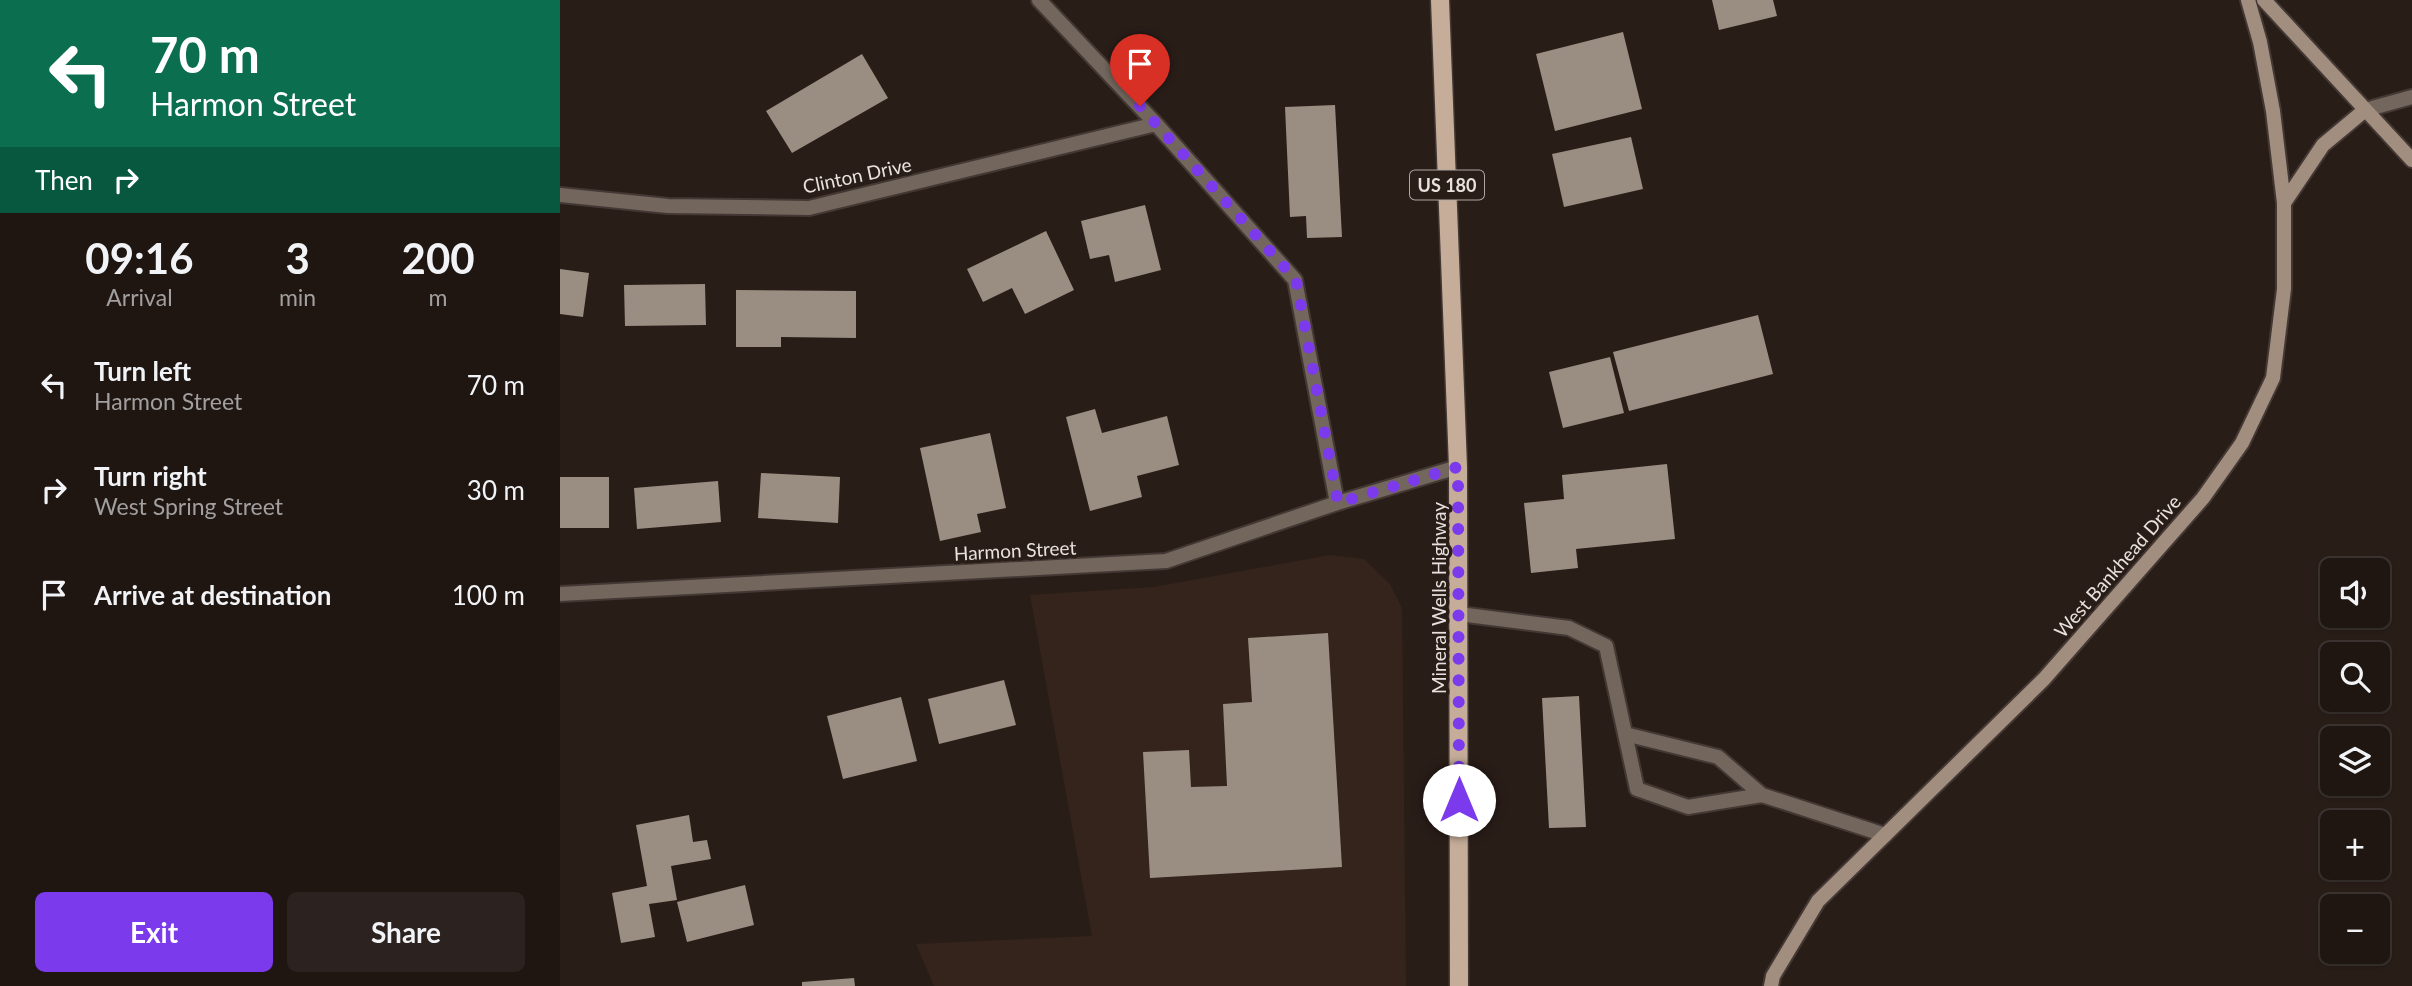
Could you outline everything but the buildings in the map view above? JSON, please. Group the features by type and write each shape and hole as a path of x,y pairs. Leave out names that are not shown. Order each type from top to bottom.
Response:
{"main road":[{"name":"Mineral Wells Highway","path":"1440,0 1458,467 1459,986"}],"street":[{"path":"1039,0 1156,124 1296,280 1338,503"},
{"name":"West Bankhead Drive","path":"1771,986 1773,976 1818,901 2044,679 2203,498 2242,443 2273,378 2284,289 2284,203 2273,111 2260,42 2248,0"},
{"path":"2264,0 2412,160"},
{"path":"2284,203 2323,145 2364,110 2412,97"},
{"name":"Clinton Drive","path":"560,195 668,206 809,208 1156,124"},
{"name":"Harmon Street","path":"560,594 1166,561 1338,503 1458,467"},
{"path":"1458,614 1569,628 1606,646 1637,789 1688,807 1762,795"},
{"path":"1625,734 1718,757 1762,795 1885,835"}],"shaded area":[{"path":"1330,555 1364,559 1390,584 1402,608 1406,986 934,986 916,944 1092,936 1030,595 1154,587"}],"route":[{"path":"1140,106 1296,280 1338,503 1458,467 1459,800"}]}
